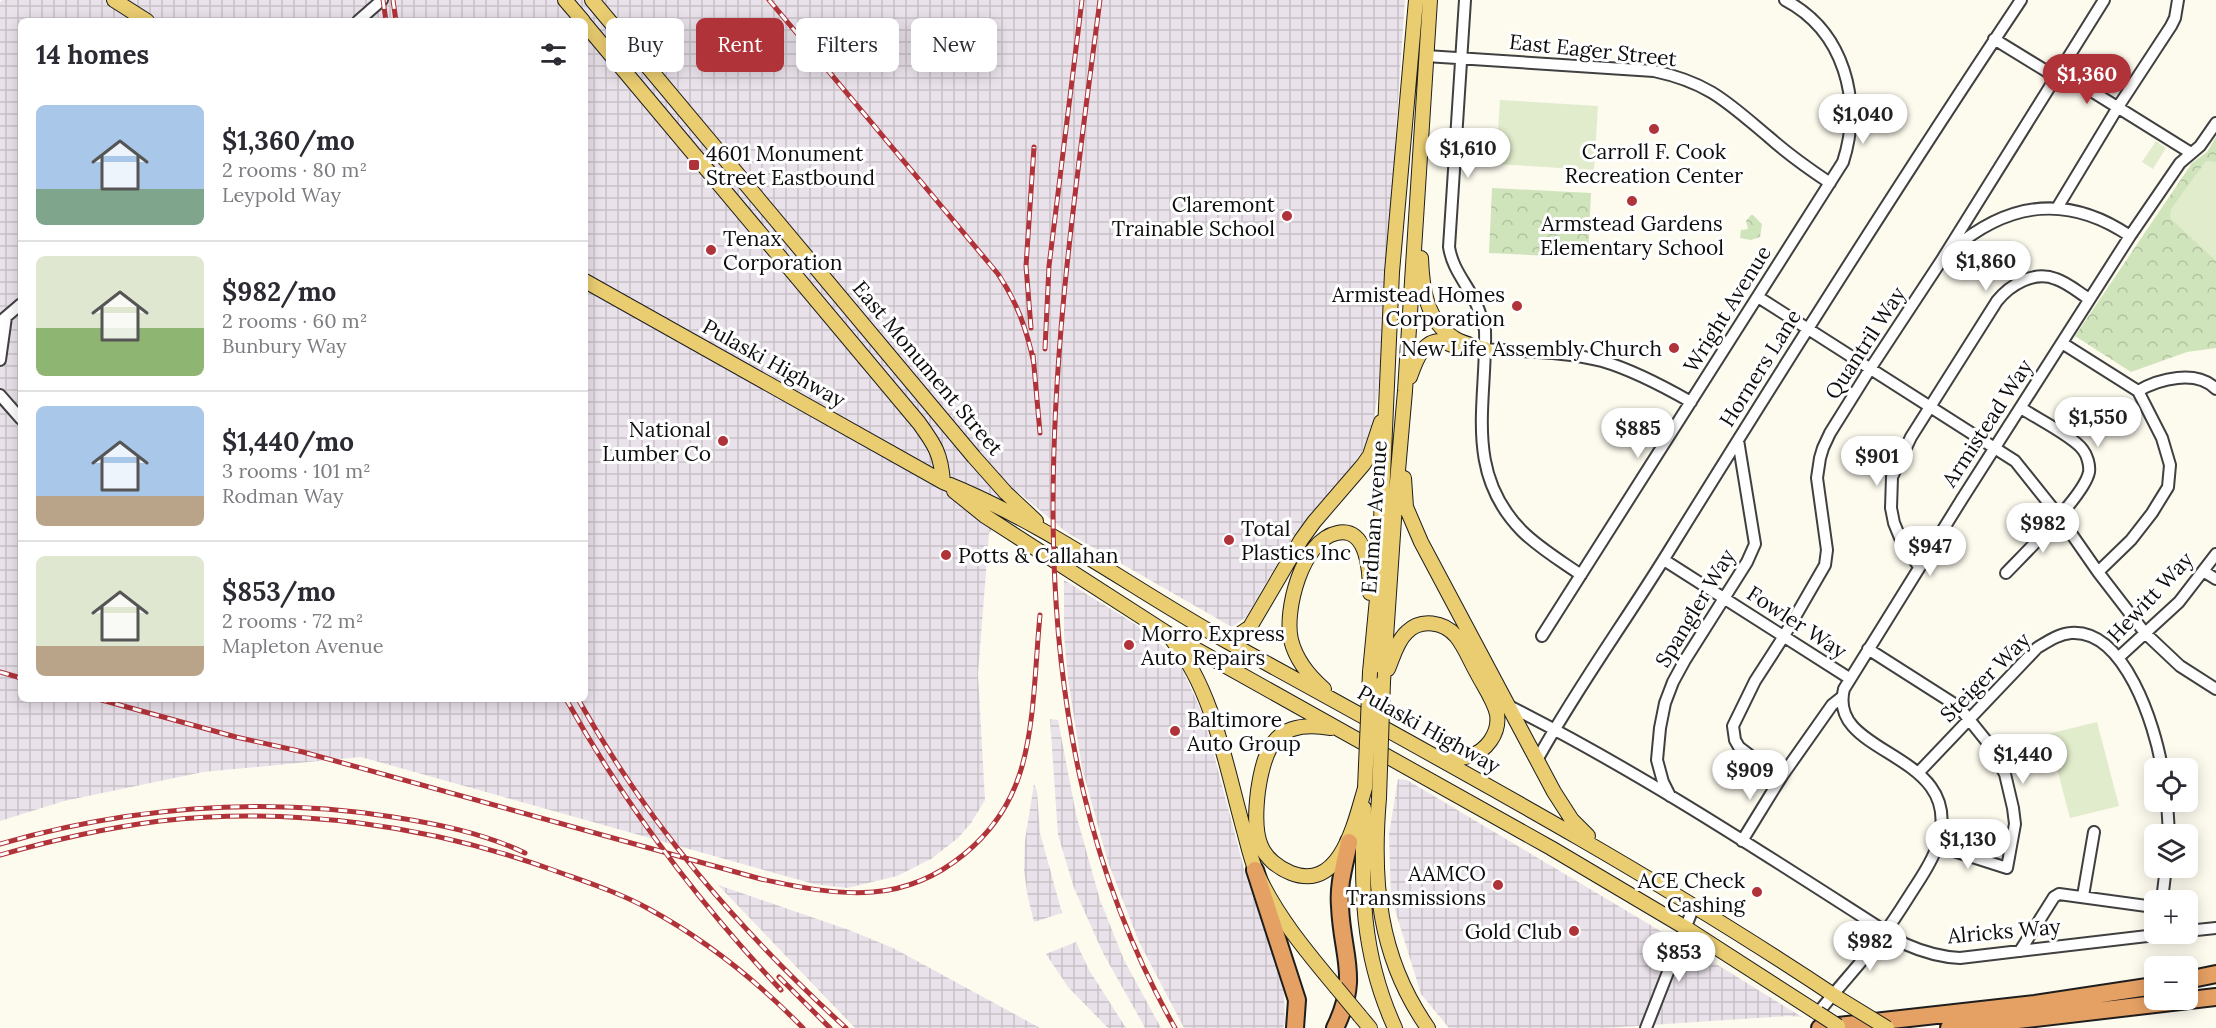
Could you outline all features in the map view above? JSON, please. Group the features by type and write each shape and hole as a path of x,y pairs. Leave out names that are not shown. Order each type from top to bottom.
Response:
{"highway":[{"path":"1335,1028 1347,999 1349,987 1340,905 1340,881 1349,842"},
{"path":"1255,870 1297,1000 1295,1028"},
{"path":"2198,978 2216,974"},
{"path":"1819,1021 2035,1004 2144,988"},
{"path":"1948,1028 2216,998"}],"main road":[{"path":"114,0 142,18"},
{"name":"East Monument Street","path":"565,0 581,18"},
{"name":"East Monument Street","path":"592,0 974,457 1006,493 1052,537"},
{"name":"Erdman Avenue","path":"1395,1028 1374,970 1366,933 1361,884 1370,672 1388,403 1392,272 1416,0"},
{"name":"Erdman Avenue","path":"1428,1028 1412,1002 1394,960 1382,917 1376,882 1375,845 1383,682 1405,391 1430,0"},
{"name":"East Monument Street","path":"588,27 919,423 938,449 943,482"},
{"path":"1417,194 1422,276 1429,309 1441,326 1454,338 1485,349"},
{"name":"Pulaski Highway","path":"588,283 943,482 995,505 1220,637 1600,849 1887,1028"},
{"path":"1405,391 1420,356 1425,347 1430,344 1441,341 1457,347 1485,349"},
{"path":"1220,637 1237,636 1250,627 1301,540 1370,455 1388,403"},
{"path":"1400,442 1406,507 1413,525 1563,808 1600,849"},
{"name":"Pulaski Highway","path":"943,482 985,516 1166,632 1504,822 1686,928 1799,1002 1819,1021 1841,1028"},
{"path":"1344,706 1314,680 1303,667 1291,639 1290,624 1294,593 1306,562 1322,541 1336,533 1351,535 1366,553 1370,586 1370,672"},
{"path":"1383,682 1400,640 1414,627 1424,624 1441,625 1457,637 1495,708 1497,724 1490,742 1475,754 1466,757 1437,757"},
{"path":"1166,632 1192,666 1207,701 1255,870 1297,939 1370,1028"},
{"path":"1339,730 1314,725 1299,726 1274,741 1264,760 1256,802 1256,826 1261,847 1267,856 1284,870 1294,874 1316,874 1325,870 1335,862 1349,842 1365,788"},
{"path":"1504,822 1516,801"}],"street":[{"path":"361,18 382,0"},
{"path":"1465,0 1449,247 1450,259 1457,274 1472,295 1485,330 1481,441 1485,466 1490,483 1499,500 1522,531 1581,575"},
{"name":"Wright Avenue","path":"1542,636 1843,162 1850,135 1852,101 1848,79 1824,32 1813,19 1785,0"},
{"name":"Horners Lane","path":"1537,760 1554,729 1664,560 1808,329 2020,0"},
{"name":"Quantril Way","path":"1782,776 1739,747 1735,740 1733,726 1755,681 1814,586 1826,558 1826,541 1817,478 1820,458 1830,433 2104,0"},
{"path":"2057,208 2118,107 2171,26 2178,0"},
{"path":"1994,39 2056,77 2085,87 2191,153"},
{"name":"East Eager Street","path":"1426,56 1654,71 1685,78 1731,104 1791,156 1830,183"},
{"name":"Armistead Way","path":"1742,841 1782,776 1832,705 1842,697 1849,678 2130,236 2180,163 2200,146 2216,123"},
{"path":"1942,258 1960,243 1995,222 2017,214 2057,208 2092,215 2111,223 2130,236"},
{"path":"1920,567 1901,540 1894,523 1891,508 1891,480 1903,450 1930,407 1997,301 2012,286 2036,277 2053,277 2089,299"},
{"path":"1758,297 2008,455 2023,468 2145,633 2180,666 2216,689"},
{"path":"0,360 3,319 18,306"},
{"path":"2062,343 2138,391 2168,451 2169,481 2160,501 2141,528 2098,572"},
{"path":"1485,349 1562,354 1602,362 1631,372 1691,402"},
{"path":"2138,391 2149,385 2188,377 2204,380 2216,389"},
{"path":"0,395 18,416"},
{"path":"2006,573 2059,516 2085,482 2089,472 2087,460 2079,446 2021,408"},
{"name":"Spangler Way","path":"1670,796 1663,782 1657,760 1661,720 1673,682 1747,562 1755,544 1738,440"},
{"name":"Hewitt Way","path":"2159,758 2144,705 2118,658 2179,602 2216,554"},
{"name":"Fowler Way","path":"1664,560 1849,678"},
{"path":"2203,571 2216,579"},
{"name":"Steiger Way","path":"1919,772 2037,648 2060,636 2077,633 2088,635 2110,647 2118,658"},
{"path":"1868,649 1959,707 1998,758 2010,790 2015,824 2007,867 1938,846"},
{"path":"1819,1021 1834,997 1886,932 1927,868 1938,846 1941,822 1934,792 1919,772 1854,728 1844,714 1842,697"},
{"name":"Alricks Way","path":"1509,706 1554,729 1670,796 1914,948 1946,957 1960,958 2144,936"},
{"name":"Spangler Way","path":"1643,781 1657,760"},
{"path":"2083,896 2094,832"},
{"path":"2020,951 2054,897 2059,894 2144,905"},
{"path":"1646,1028 1694,906"},
{"path":"2198,930 2216,928"}],"shaded area":[{"path":"3,0 1405,0 1378,393 1372,430 1364,449 1294,535 1246,617 1232,627 1066,532 1019,493 989,533 978,674 985,800 971,823 958,838 931,859 897,876 847,888 814,884 361,757 203,772 64,801 0,821 0,2"},
{"path":"1064,580 1143,629 1178,660 1204,717 1247,880 1284,993 1285,1022 1283,1028 1184,1028 1139,942 1108,862 1082,768 1068,679 1064,636"},
{"path":"1050,719 1058,720 1076,814 1100,900 1124,960 1161,1028 1145,1028 1103,953 1074,888 1058,835"},
{"path":"1398,779 1407,780 1802,1017 1605,1028 1449,1028 1421,994 1391,897 1389,834"},
{"path":"1034,784 1037,791 1040,833 1062,913 1034,922 1024,871 1025,840"},
{"path":"718,885 849,930 893,948 1040,1028 855,1028"},
{"path":"1076,942 1089,970 1126,1028 1108,1028 1068,987 1046,954"}],"green space":[{"path":"1500,100 1598,106 1594,170 1496,164"},
{"path":"2216,137 2216,348 2187,352 2131,372 2075,336 2192,163 2207,152"},
{"path":"2156,141 2166,148 2153,169 2142,162"},
{"path":"2206,161 2216,162 2216,261 2170,218 2171,209"},
{"path":"1492,188 1591,193 1588,258 1489,253"},
{"path":"1751,215 1762,224 1760,237 1751,240 1740,238 1741,230 1748,229 1746,221"},
{"path":"2097,722 2119,806 2070,818 2048,734"}],"railway":[{"path":"383,0 386,18"},
{"path":"393,0 396,18"},
{"path":"769,0 998,274 1011,295 1020,317 1034,364"},
{"path":"1045,349 1049,266 1082,0"},
{"path":"1100,0 1067,261 1056,393 1053,524 1060,654 1081,782 1118,907 1175,1028"},
{"path":"1031,328 1026,266 1034,147"},
{"path":"1033,355 1040,433"},
{"path":"109,702 236,737 303,752 761,879 831,891 873,892 898,888 944,869 982,837 1011,796 1020,773 1029,736 1040,615"},
{"path":"0,672 18,677"},
{"path":"568,702 613,777 664,851 750,957 781,990"},
{"path":"580,702 635,790 698,874 769,953 846,1028"},
{"path":"0,844 97,821 146,814 195,809 293,807 343,811 427,823 477,835 525,853"},
{"path":"0,855 59,839 119,827 210,817 309,818 359,823 457,841 553,870 614,892 649,909 691,934 731,963 803,1028"},
{"path":"779,977 830,1028"}],"place":[{"name":"Carroll F. Cook Recreation Center","path":"1654,129"},
{"name":"4601 Monument Street Eastbound","path":"694,165"},
{"name":"Armstead Gardens Elementary School","path":"1632,201"},
{"name":"Claremont Trainable School","path":"1287,216"},
{"name":"Tenax Corporation","path":"711,250"},
{"name":"Armistead Homes Corporation","path":"1517,306"},
{"name":"New Life Assembly Church","path":"1674,348"},
{"name":"National Lumber Co","path":"723,441"},
{"name":"Total Plastics Inc","path":"1229,540"},
{"name":"Potts & Callahan","path":"946,555"},
{"name":"Morro Express Auto Repairs","path":"1129,645"},
{"name":"Baltimore Auto Group","path":"1175,731"},
{"name":"AAMCO Transmissions","path":"1498,885"},
{"name":"ACE Check Cashing","path":"1757,892"},
{"name":"Gold Club","path":"1574,931"}]}
